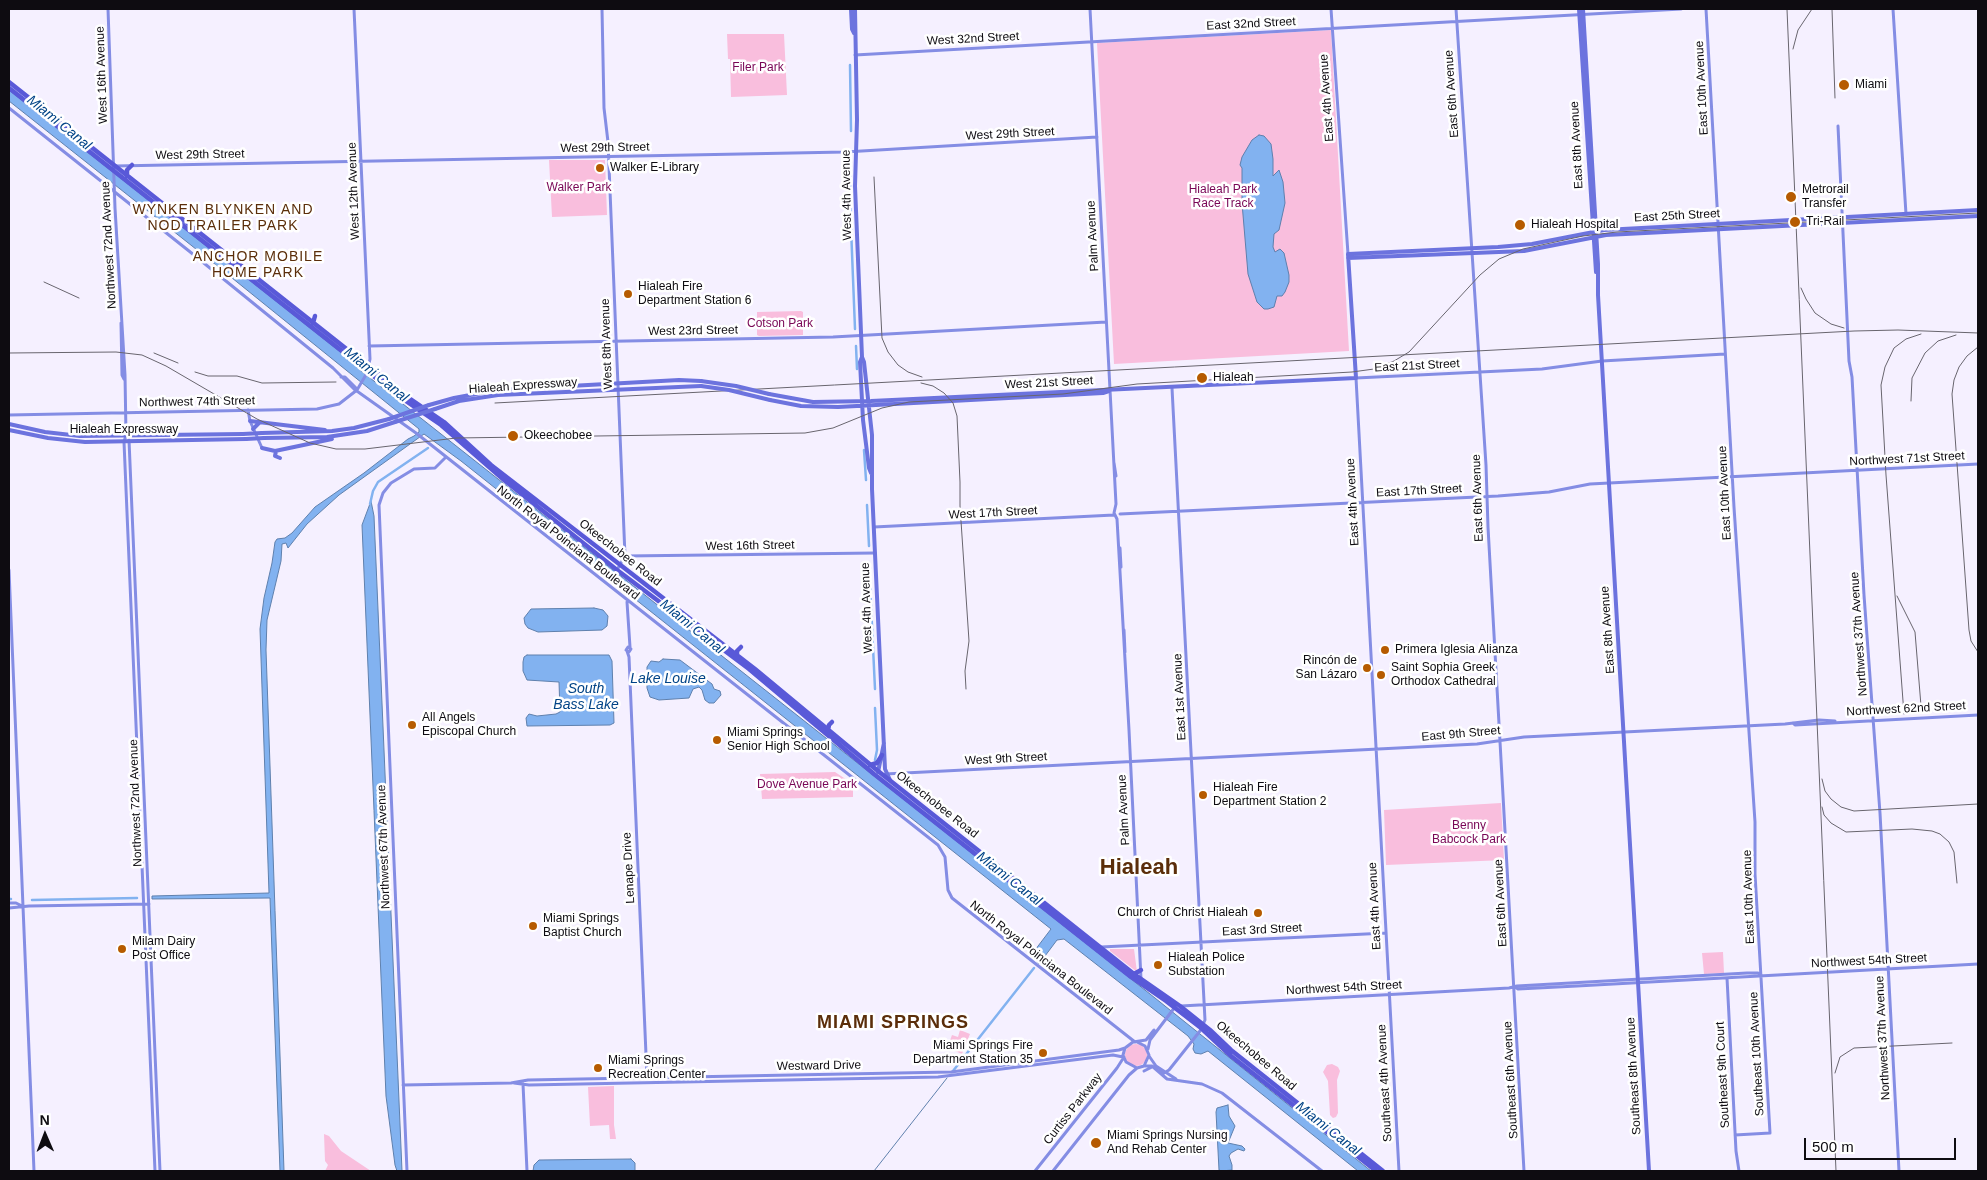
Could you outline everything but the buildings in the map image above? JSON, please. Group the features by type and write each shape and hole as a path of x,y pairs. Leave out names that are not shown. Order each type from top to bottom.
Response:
{"highway":[{"name":"Okeechobee Road","path":"9,82 114,170 128,176 313,323 367,371"},
{"name":"Okeechobee Road","path":"9,88 404,400 441,424 489,468 749,669 810,721 891,782 1383,1171"},
{"path":"128,176 127,170 132,166"},
{"path":"295,314 305,317"},
{"path":"313,323 315,316"},
{"name":"Okeechobee Road","path":"618,568 755,668 1018,888 1143,986 1175,1008"},
{"path":"689,619 691,626"},
{"path":"717,646 727,648"},
{"path":"737,655 741,647"},
{"path":"749,669 755,668"},
{"path":"783,698 793,700"},
{"path":"810,721 820,723"},
{"path":"828,730 828,725 832,722"},
{"path":"870,765 877,763 882,755"},
{"path":"1018,888 1028,890"},
{"path":"1077,934 1083,936 1096,947 1101,948"},
{"path":"1134,974 1140,970"},
{"path":"1141,979 1143,986"},
{"name":"Okeechobee Road","path":"1201,1028 1226,1052 1376,1171"},
{"path":"1320,1127 1329,1129"}],"main road":[{"name":"West 4th Avenue","path":"851,9 854,33 857,120 856,205 861,336 869,403 873,466 871,473"},
{"name":"West 4th Avenue","path":"854,33 856,28 855,9"},
{"name":"East 8th Avenue","path":"1579,9 1582,14"},
{"name":"East 8th Avenue","path":"1583,9 1594,236 1639,981"},
{"name":"East 25th Street","path":"1471,250 1532,244 1594,231 1978,210"},
{"path":"1348,256 1471,250 1524,251 1594,236 1978,216"},
{"path":"1756,222 1756,227"},
{"name":"East 4th Avenue","path":"1348,256 1356,378"},
{"name":"West 4th Avenue","path":"862,357 860,362 862,404 871,473 884,743 880,774"},
{"name":"East 21st Street","path":"1109,391 1356,378"},
{"name":"Hialeah Expressway","path":"9,430 66,440 127,442 340,435 367,431 459,402 498,395 618,390 702,383"},
{"name":"Hialeah Expressway","path":"9,424 62,434 243,434 332,431 354,428 389,419 454,398 497,390 617,384 702,383 736,386 769,397 813,402 862,404"},
{"name":"West 21st Street","path":"862,404 1109,391"},
{"path":"250,422 284,424 332,431"},
{"path":"253,429 259,423"},
{"path":"262,448 276,451 340,435"},
{"path":"276,451 274,456 280,458"},
{"name":"West 4th Avenue","path":"880,774 884,743"},
{"name":"Southeast 8th Avenue","path":"1639,981 1649,1171"}],"street":[{"name":"West 16th Avenue","path":"108,9 114,170"},
{"name":"West 12th Avenue","path":"354,9 369,346 367,371"},
{"name":"West 8th Avenue","path":"602,9 625,556 618,568"},
{"name":"Palm Avenue","path":"1090,9 1109,391 1114,463 1116,466 1117,509"},
{"name":"East 4th Avenue","path":"1331,9 1348,256"},
{"name":"East 6th Avenue","path":"1456,9 1480,373 1514,987"},
{"name":"East 32nd Street","path":"1092,41 1682,9"},
{"name":"East 10th Avenue","path":"1706,9 1732,476 1750,726 1761,975"},
{"path":"1893,9 1906,214"},
{"name":"West 32nd Street","path":"855,55 1092,41"},
{"name":"North Royal Poinciana Boulevard","path":"9,108 112,185 115,192 341,377 416,433 936,844 944,854 948,893 956,902 1124,1035 1136,1042"},
{"name":"Northwest 37th Avenue","path":"1838,126 1864,595 1874,719 1889,968 1899,1171"},
{"name":"West 29th Street","path":"114,170 132,166 856,152 1097,137"},
{"name":"Northwest 72nd Avenue","path":"114,170 112,185 115,192 122,375 124,379 126,435 132,501 160,1171"},
{"path":"115,205 118,200 124,199"},
{"name":"West 23rd Street","path":"369,346 861,336 1106,322"},
{"name":"East 21st Street","path":"1356,378 1542,369 1602,361 1725,354"},
{"name":"Northwest 74th Street","path":"9,415 329,407 346,400 358,388 367,371"},
{"path":"336,377 337,373"},
{"name":"East 4th Avenue","path":"1356,378 1389,994"},
{"name":"East 1st Avenue","path":"1172,388 1204,1004 1201,1028"},
{"path":"248,410 250,422 262,448"},
{"name":"Northwest 72nd Avenue","path":"127,442 127,501 156,1171"},
{"name":"Northwest 67th Avenue","path":"407,1171 379,510 383,493 391,483 414,469 435,468 446,457"},
{"name":"Northwest 71st Street","path":"1837,471 1978,464"},
{"name":"East 17th Street","path":"1117,516 1487,496 1549,492 1582,485 1609,483 1837,471"},
{"path":"126,473 131,488"},
{"path":"127,501 132,501"},
{"path":"1117,509 1117,516"},
{"path":"1117,509 1117,516"},
{"name":"Palm Avenue","path":"1117,516 1141,979"},
{"name":"West 17th Street","path":"874,527 1117,516"},
{"name":"West 16th Street","path":"625,556 875,553"},
{"path":"9,570 34,1171"},
{"name":"Lenape Drive","path":"628,601 628,643 647,1078"},
{"name":"Northwest 62nd Street","path":"1818,722 1978,715"},
{"name":"East 9th Street","path":"1130,761 1476,744 1500,740 1624,732 1818,722"},
{"name":"West 9th Street","path":"880,774 1130,761"},
{"path":"9,903 16,903 22,906"},
{"path":"9,908 22,906 149,904"},
{"name":"East 3rd Street","path":"1101,948 1386,933"},
{"name":"Northwest 54th Street","path":"1175,1008 1204,1004 1576,983 1701,978 1758,973 1761,975 1978,964"},
{"name":"Southeast 10th Avenue","path":"1735,1135 1770,1133 1761,975"},
{"name":"Southeast 9th Court","path":"1726,976 1735,1135 1739,1171"},
{"name":"Northwest 54th Street","path":"1514,987 1518,989 1551,988 1639,981 1684,981 1701,978"},
{"path":"1551,988 1576,983"},
{"name":"Southeast 6th Avenue","path":"1514,987 1524,1171"},
{"name":"Southeast 4th Avenue","path":"1389,994 1399,1171"},
{"path":"1175,1008 1150,1040 1148,1050 1153,1063 1165,1073 1179,1080"},
{"path":"1125,1047 1147,1039 1162,1023"},
{"path":"1165,1073 1201,1028"},
{"path":"1124,1035 1126,1040 1124,1057 1128,1065 1137,1068 1144,1066 1152,1067 1166,1078 1202,1084 1222,1093 1322,1171"},
{"path":"1136,1042 1144,1045 1148,1050"},
{"name":"Westward Drive","path":"403,1085 951,1072 1119,1050 1125,1047"},
{"name":"Westward Drive","path":"523,1082 933,1078 1115,1055 1124,1057"},
{"path":"1144,1066 1149,1056"},
{"name":"Curtiss Parkway","path":"1035,1171 1124,1057"},
{"path":"1144,1071 1148,1067 1152,1067"},
{"name":"Curtiss Parkway","path":"1053,1171 1129,1075 1137,1068"},
{"path":"1170,1069 1170,1074 1174,1078"},
{"path":"1158,1071 1165,1073"},
{"path":"523,1082 527,1171"}],"green space":[{"name":"Hialeah Park Race Track","path":"1331,30 1349,351 1114,364 1097,43"},
{"name":"Filer Park","path":"727,34 784,34 787,95 731,97"},
{"name":"Walker Park","path":"549,160 605,160 607,215 552,217"},
{"name":"Cotson Park","path":"757,312 803,312 803,335 757,335"},
{"name":"Dove Avenue Park","path":"835,772 853,784 853,797 762,799 760,774"},
{"name":"Benny Babcock Park","path":"1501,803 1504,860 1386,865 1384,810"},
{"path":"1110,949 1134,949 1137,972 1110,951"},
{"path":"1723,952 1724,973 1704,974 1702,953"},
{"path":"960,1030 970,1034 962,1054 948,1046 952,1035 958,1037"},
{"path":"1136,1044 1144,1047 1147,1055 1144,1063 1136,1066 1128,1063 1125,1055 1128,1047"},
{"path":"1332,1064 1338,1067 1340,1071 1337,1080 1338,1113 1333,1118 1330,1115 1328,1081 1323,1072 1327,1065"},
{"path":"614,1086 616,1139 610,1139 609,1125 590,1126 588,1087"},
{"path":"324,1134 329,1136 341,1151 371,1171 325,1171 328,1165 325,1161"}],"water":[{"path":"9,90 1371,1171 1358,1171 1208,1051 1201,1054 1195,1053 1193,1049 1194,1044 1188,1036 1064,939 1057,940 1039,964 1032,954 1051,929 461,461 424,434 339,495 307,524 288,548 286,543 282,544 281,561 267,620 266,650 284,1171 280,1171 270,898 152,899 152,896 269,893 260,629 275,542 277,539 285,538 292,533 315,507 414,436 419,432 419,429 9,101"},
{"path":"1259,135 1264,136 1271,144 1273,176 1279,170 1283,182 1285,203 1279,230 1274,234 1273,247 1275,252 1280,249 1284,253 1289,275 1289,282 1285,292 1282,296 1277,296 1274,307 1268,309 1264,309 1257,302 1248,274 1242,203 1242,168 1240,165 1242,157 1252,140"},
{"path":"371,501 374,516 402,1171 397,1171 395,1165 386,1096 362,525"},
{"path":"594,608 603,610 608,616 607,626 602,630 538,632 528,628 525,624 524,618 531,609"},
{"name":"South Bass Lake","path":"527,655 609,655 612,661 614,723 610,725 527,726 526,718 529,714 537,716 560,712 559,682 527,680 523,671 523,662 524,657"},
{"name":"Lake Louise","path":"663,659 680,660 712,684 714,689 720,691 721,695 714,703 709,703 705,700 699,687 693,689 689,698 659,700 650,697 647,688 647,667 651,661 659,662"},
{"path":"1228,1105 1229,1116 1235,1126 1228,1143 1242,1146 1245,1149 1244,1151 1238,1149 1229,1156 1232,1170 1221,1171 1219,1170 1216,1112 1217,1108"},
{"path":"631,1159 635,1163 635,1171 533,1171 534,1165 539,1160"}],"waterway":[{"path":"850,65 851,131"},
{"path":"850,162 855,329"},
{"path":"856,346 857,369"},
{"path":"370,504 373,491 378,482 428,448"},
{"path":"864,450 866,480"},
{"path":"867,505 869,546"},
{"path":"869,563 875,689"},
{"path":"875,708 877,750 875,760"},
{"path":"32,900 137,898"},
{"path":"953,1071 1034,968"},
{"path":"874,1171 947,1078"}],"railway":[{"path":"1787,9 1836,1171"},
{"path":"1793,49 1798,30 1812,9"},
{"path":"1832,9 1835,98"},
{"path":"874,177 882,338 888,352 898,365 908,372 922,377"},
{"path":"9,353 116,352 142,355 166,366 257,419 310,443 336,449 365,449 456,438 805,433 833,428 882,408 909,402 1063,394 1137,384 1352,372 1374,369 1394,361 1409,352 1480,275 1499,259 1523,249 1583,236 1617,232 1978,213"},
{"path":"44,282 79,298"},
{"path":"1801,288 1815,313 1831,324 1844,328"},
{"path":"495,403 1854,331 1898,330 1978,333"},
{"path":"1904,714 1881,385 1885,367 1894,348 1906,339 1921,334"},
{"path":"1911,401 1912,378 1925,353 1938,341 1956,335"},
{"path":"1978,347 1967,356 1959,367 1954,380 1952,394 1969,630 1971,641 1978,652"},
{"path":"154,353 178,363"},
{"path":"195,372 208,376 237,376 262,383 336,382"},
{"path":"921,383 933,386 944,393 953,403 957,416 960,506 969,641 965,671 966,689"},
{"path":"1897,596 1915,632 1921,706"},
{"path":"1822,779 1825,791 1831,799 1841,807 1854,811 1978,804"},
{"path":"1822,807 1824,815 1831,823 1846,832 1912,829 1932,831 1940,834 1949,842 1954,852 1957,883"},
{"path":"1835,1073 1840,1057 1854,1048 1952,1043"}],"place":[{"name":"Miami","path":"1844,85"},
{"name":"Walker E-Library","path":"600,168"},
{"name":"Metrorail Transfer","path":"1791,197"},
{"name":"Tri-Rail","path":"1795,222"},
{"name":"Hialeah Hospital","path":"1520,225"},
{"name":"Hialeah Fire Department Station 6","path":"628,294"},
{"name":"Hialeah","path":"1202,378"},
{"name":"Okeechobee","path":"513,436"},
{"name":"Primera Iglesia Alianza","path":"1385,650"},
{"name":"Rincón de San Lázaro","path":"1367,668"},
{"name":"Saint Sophia Greek Orthodox Cathedral","path":"1381,675"},
{"name":"All Angels Episcopal Church","path":"412,725"},
{"name":"Miami Springs Senior High School","path":"717,740"},
{"name":"Hialeah Fire Department Station 2","path":"1203,795"},
{"name":"Church of Christ Hialeah","path":"1258,913"},
{"name":"Miami Springs Baptist Church","path":"533,926"},
{"name":"Milam Dairy Post Office","path":"122,949"},
{"name":"Hialeah Police Substation","path":"1158,965"},
{"name":"Miami Springs Fire Department Station 35","path":"1043,1053"},
{"name":"Miami Springs Recreation Center","path":"598,1068"},
{"name":"Miami Springs Nursing And Rehab Center","path":"1096,1143"}],"district":[{"name":"WYNKEN BLYNKEN AND NOD TRAILER PARK","path":"223,218"},
{"name":"ANCHOR MOBILE HOME PARK","path":"258,266"},
{"name":"Hialeah","path":"1139,868"},
{"name":"MIAMI SPRINGS","path":"893,1023"}],"water label":[{"name":"Miami Canal","path":"59,123"},
{"name":"Miami Canal","path":"376,375"},
{"name":"Miami Canal","path":"692,627"},
{"name":"Miami Canal","path":"1009,879"},
{"name":"Miami Canal","path":"1328,1129"}]}
